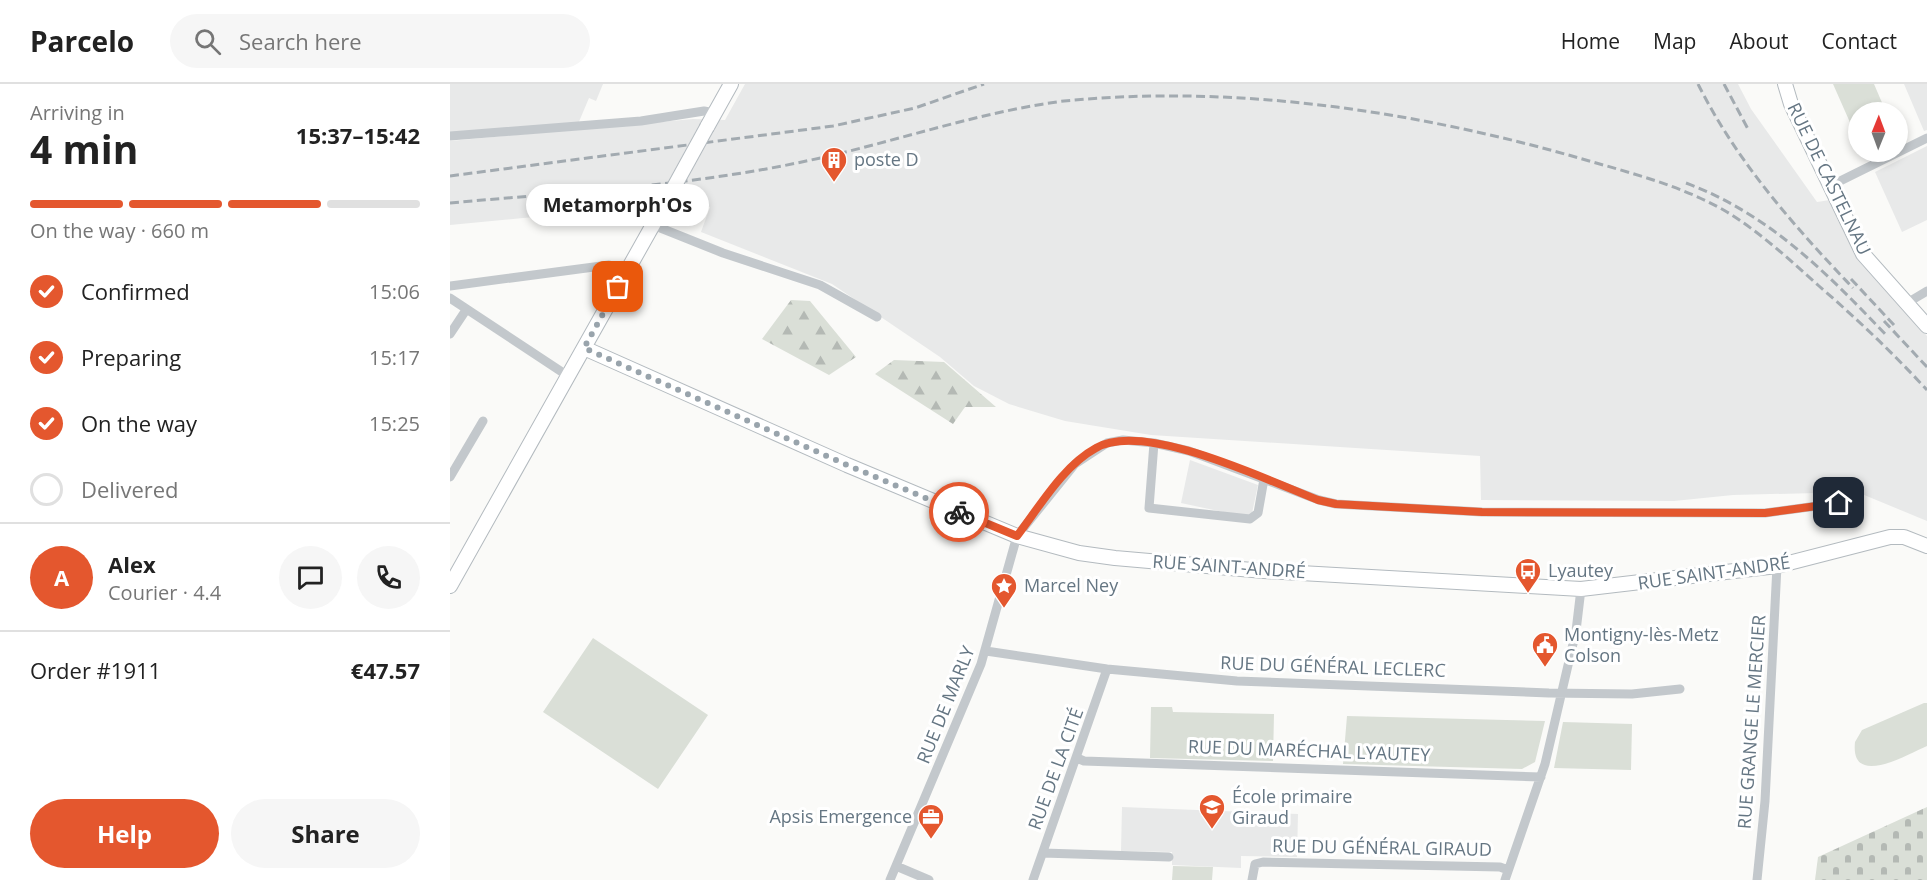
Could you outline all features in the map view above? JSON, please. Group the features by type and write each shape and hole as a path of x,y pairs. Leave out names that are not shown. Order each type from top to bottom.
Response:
{"street":[{"path":"450,586 731,84"},
{"name":"RUE DE CASTELNAU","path":"1785,84 1791,104 1863,254 1927,326"},
{"path":"450,136 641,121 704,111 715,113"},
{"path":"1830,186 1927,138"},
{"path":"653,225 723,253 820,285 877,317"},
{"path":"450,286 609,265 627,271"},
{"path":"1907,303 1927,291"},
{"path":"450,298 568,376"},
{"path":"450,334 466,310"},
{"name":"RUE SAINT-ANDRÉ","path":"584,348 847,465 1017,536 1079,553 1264,571 1581,589 1777,566 1882,538 1911,539 1927,546"},
{"path":"450,477 483,421"},
{"path":"1017,536 1066,474 1085,455 1107,443 1123,440 1155,443 1189,451 1327,502 1454,510 1765,513 1839,503"},
{"path":"1155,443 1149,508 1250,519 1258,513 1264,479"},
{"name":"RUE DE MARLY","path":"890,880 986,651 1017,536"},
{"name":"RUE GRANGE LE MERCIER","path":"1757,880 1765,801 1777,566"},
{"path":"1506,875 1541,777 1576,631 1581,589"},
{"name":"RUE DU GÉNÉRAL LECLERC","path":"986,651 1107,669 1237,681 1561,693 1632,694 1680,689"},
{"name":"RUE DE LA CITÉ","path":"1033,880 1107,669"},
{"name":"RUE DU MARÉCHAL LYAUTEY","path":"1077,758 1084,761 1541,777"},
{"path":"1043,853 1169,857"},
{"name":"RUE DU GÉNÉRAL GIRAUD","path":"1252,880 1255,864 1500,867 1506,875"},
{"path":"896,866 929,880"}],"shaded area":[{"path":"450,84 603,84 596,101 589,98 578,124 450,133"},
{"path":"745,84 1738,84 1751,109 1817,202 1830,200 1861,262 1927,336 1927,521 1857,492 1733,495 1674,501 1481,500 1480,456 1151,435 1065,421 1009,404 974,386 940,357 832,284 701,232 710,207 694,203 636,207 450,225 450,141 693,119 725,120"},
{"path":"1904,84 1927,84 1927,130 1924,131"},
{"path":"1927,146 1927,220 1902,232 1875,172 1895,162 1908,162 1908,156"},
{"path":"1190,460 1258,485 1251,518 1181,503"},
{"path":"1122,807 1298,814 1297,857 1241,856 1241,868 1172,865 1172,852 1121,851"}],"green space":[{"path":"1833,84 1874,84 1882,102 1848,102 1848,118"},
{"path":"791,300 810,301 856,357 829,375 762,339"},
{"path":"894,360 944,362 996,407 965,407 953,424 875,374"},
{"path":"593,638 708,715 658,789 543,712"},
{"path":"1927,703 1927,746 1882,765 1861,764 1856,756 1855,742 1862,730"},
{"path":"1151,707 1172,707 1173,712 1274,714 1273,761 1150,758"},
{"path":"1347,716 1545,721 1535,762 1522,769 1343,764"},
{"path":"1563,722 1632,724 1631,770 1554,768"},
{"path":"1927,807 1927,880 1815,880 1818,857"},
{"path":"1173,866 1213,867 1212,880 1172,880"}],"railway":[{"path":"450,176 833,126 915,108 984,84"},
{"path":"1698,84 1730,140 1768,192 1853,288"},
{"path":"1724,84 1748,129"},
{"path":"450,203 631,187 767,169 842,153 1000,112 1064,101 1194,96 1259,99 1324,106 1389,115 1517,141 1692,194 1740,220 1786,257 1874,336 1927,390"},
{"path":"1686,183 1716,196 1770,228 1819,268 1887,336"},
{"path":"1851,279 1894,325"},
{"path":"1884,321 1927,367"}],"way so far":[{"path":"618,287 584,348 847,465 959,512"}],"place":[{"name":"poste D","path":"834,183"},
{"name":"Metamorph'Os","path":"618,287"},
{"name":"Lyautey","path":"1528,594"},
{"name":"Marcel Ney","path":"1004,609"},
{"name":"Montigny-lès-Metz Colson","path":"1545,668"},
{"name":"École primaire Giraud","path":"1212,830"},
{"name":"Apsis Emergence","path":"931,840"}],"route":[{"path":"959,512 1017,536 1075,464 1097,447 1123,440 1155,443 1189,451 1318,500 1336,504 1482,512 1765,513 1839,503"}]}
